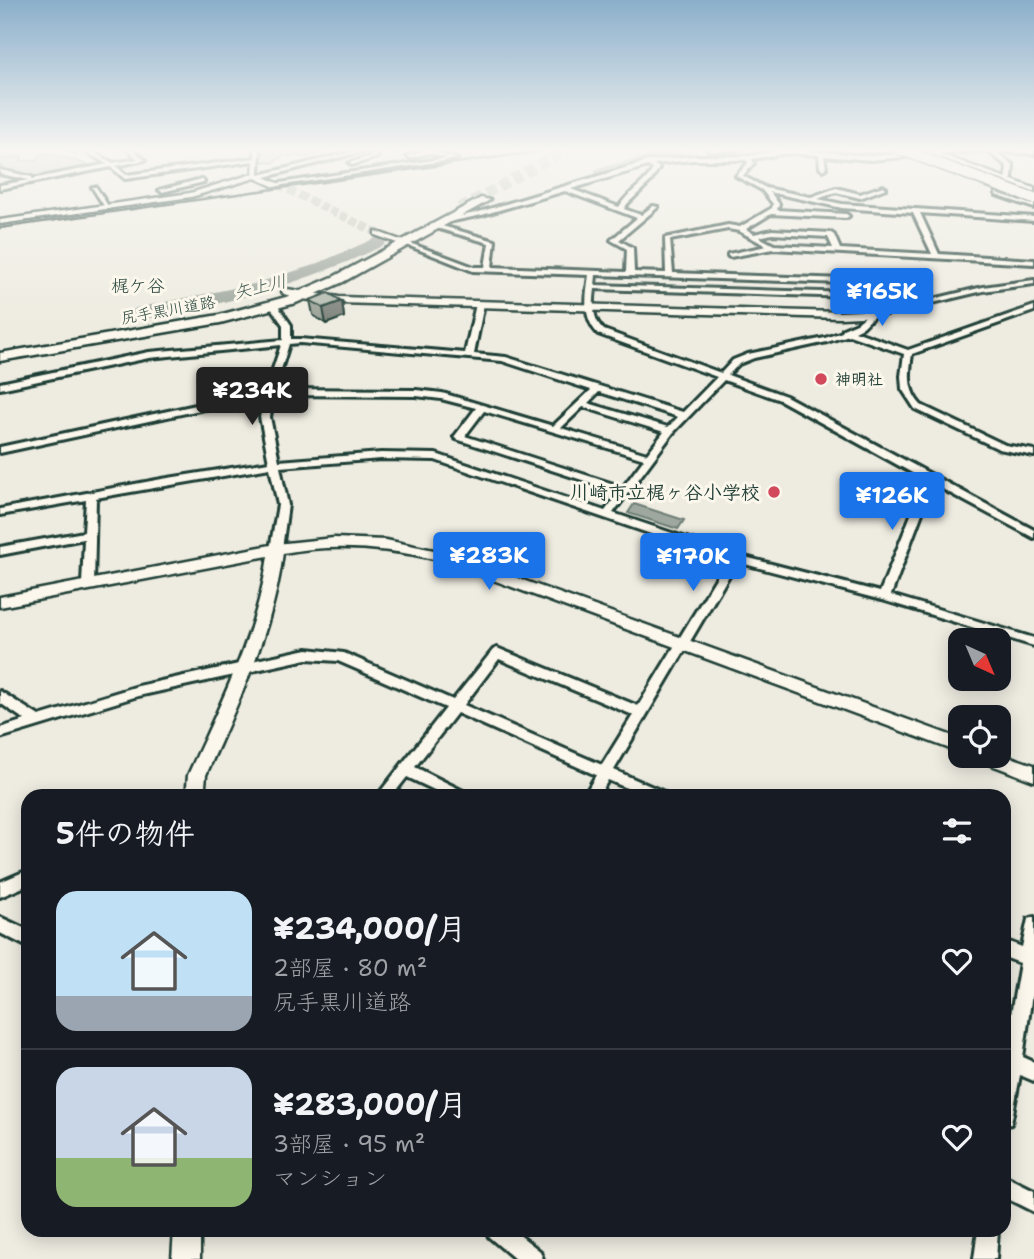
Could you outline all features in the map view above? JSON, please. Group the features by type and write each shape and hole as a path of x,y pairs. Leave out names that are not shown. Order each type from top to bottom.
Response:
{"main road":[{"name":"尻手黒川道路","path":"0,356 220,319 301,296 339,279 459,208"},
{"name":"尻手黒川道路","path":"0,345 221,308 287,292 330,275 471,208"}],"street":[{"path":"0,222 108,208"},
{"path":"448,220 500,208"},
{"path":"618,208 643,218"},
{"path":"630,275 630,248 614,240 655,208"},
{"path":"772,212 774,208"},
{"path":"843,208 850,224"},
{"path":"864,208 1034,219"},
{"path":"741,229 772,212 846,216"},
{"path":"916,212 937,257"},
{"path":"435,226 493,242 488,270"},
{"path":"670,276 667,239 728,227 741,229 773,247"},
{"path":"752,236 772,232 831,236 837,251"},
{"path":"378,233 465,268 670,276 742,287 855,295 879,290 887,284"},
{"path":"730,255 773,247 1034,262"},
{"path":"593,274 590,307 594,326 601,332 783,398 1034,535"},
{"path":"287,292 301,296 480,304 871,314 983,289 1034,282"},
{"path":"592,287 887,284 928,302"},
{"path":"469,356 480,304"},
{"path":"196,789 197,775 261,627 275,568 283,505 265,417 286,341 287,325 273,305"},
{"path":"846,331 908,353 1034,308"},
{"path":"606,516 670,431 736,362 747,356 815,343 865,323 871,314"},
{"path":"0,386 149,355 286,341 503,359 685,415"},
{"path":"908,353 903,384 908,397 918,407 1002,447 1034,453"},
{"path":"554,429 598,388"},
{"path":"0,450 270,392 430,394 482,407 649,458"},
{"path":"583,404 670,431"},
{"path":"482,407 459,437 625,491"},
{"path":"0,512 274,465 408,456 436,457 734,558 884,597 1034,642"},
{"path":"884,597 930,479"},
{"path":"88,585 91,497"},
{"path":"0,551 88,535"},
{"path":"0,602 276,549 329,542 391,543 443,556 948,741"},
{"path":"596,789 734,558"},
{"path":"389,789 497,653 640,712"},
{"path":"0,733 138,691 307,654 340,656 643,789"},
{"path":"0,696 37,721"},
{"path":"1011,765 1034,773"},
{"path":"405,769 446,789"},
{"path":"0,890 21,880"},
{"path":"0,925 21,936"},
{"path":"1011,1074 1032,960 1034,925"},
{"path":"1011,951 1032,960"},
{"path":"1013,1062 1034,1072"},
{"path":"1011,1190 1034,1202"},
{"path":"186,1259 187,1237"},
{"path":"505,1237 532,1259"},
{"path":"985,1259 987,1237"}],"shaded area":[{"path":"634,504 684,520 678,529 628,513"}],"building":[{"path":"328,293 342,301 323,308 310,300"}],"waterway":[{"name":"矢上川","path":"136,314 199,303 260,288 320,268 378,242"}],"tunnel":[{"path":"325,208 378,233"}],"railway":[{"path":"0,228 142,208"}],"place":[{"name":"神明社","path":"821,379"},
{"name":"川崎市立梶ヶ谷小学校","path":"774,492"}],"district":[{"name":"梶ケ谷","path":"138,286"}]}
